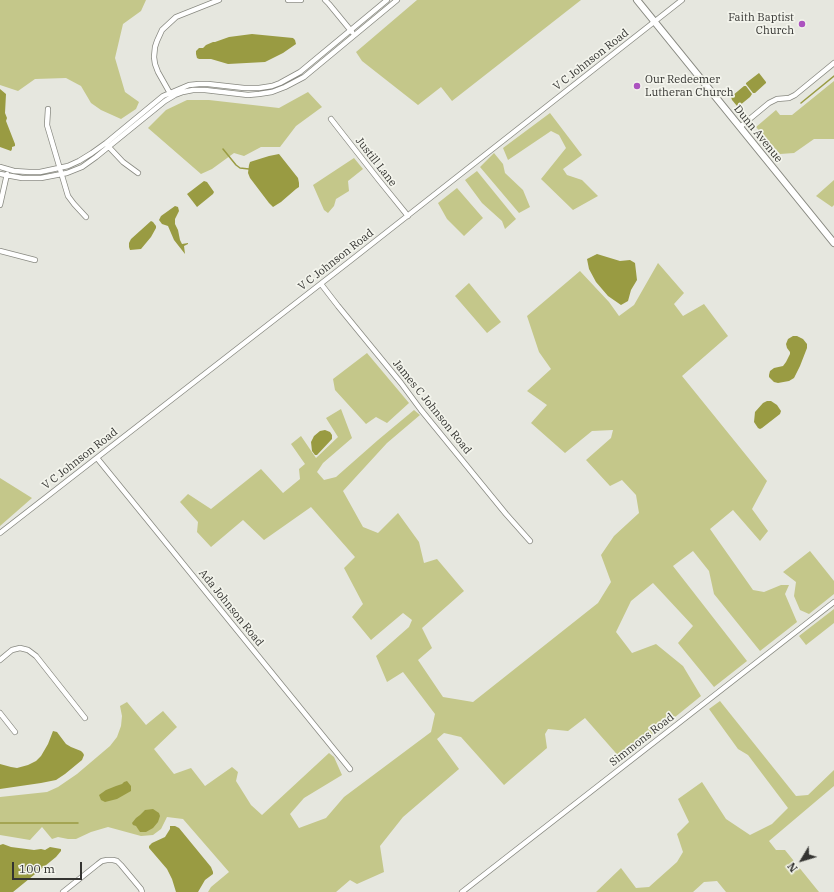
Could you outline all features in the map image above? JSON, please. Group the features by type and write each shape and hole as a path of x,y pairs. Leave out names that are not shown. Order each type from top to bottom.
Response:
{"main road":[{"name":"Dunn Avenue","path":"637,0 834,243"}],"street":[{"path":"171,95 158,72 154,57 154,48 162,30 176,17 219,0"},
{"path":"288,0 301,0"},
{"path":"325,0 354,35"},
{"path":"0,167 29,172 40,172 68,166 107,145 171,95 189,85 199,84 259,88 276,84 290,78 300,72 387,0"},
{"path":"171,95 193,90 248,95 272,92 284,88 304,77 397,0"},
{"name":"V C Johnson Road","path":"0,533 321,284 682,0"},
{"path":"740,127 769,103 777,99 789,98 795,95 834,63"},
{"path":"48,109 47,125 68,196 86,217"},
{"name":"Justill Lane","path":"331,119 408,216"},
{"path":"107,145 123,162 138,173"},
{"path":"0,174 31,179 62,174 82,166 96,157 107,145"},
{"path":"0,205 8,169"},
{"path":"0,251 35,260"},
{"name":"James C Johnson Road","path":"321,284 421,410 530,541"},
{"name":"Ada Johnson Road","path":"97,458 350,769"},
{"name":"Simmons Road","path":"462,892 834,602"},
{"path":"0,660 12,650 20,648 28,650 36,656 85,718"},
{"path":"0,713 15,732"},
{"path":"63,892 102,861 112,860 122,865 142,892"}],"green space":[{"path":"0,0 146,0 141,11 123,24 115,58 125,92 139,102 136,109 121,119 101,110 91,103 81,86 66,78 35,79 18,91 0,85"},
{"path":"417,0 581,0 452,101 441,87 418,105 362,61 356,52"},
{"path":"834,81 834,139 814,139 794,153 780,154 756,127 776,110 780,115 792,115"},
{"path":"308,92 322,107 296,126 280,147 261,147 244,156 234,153 212,169 201,174 148,128 166,110 187,100 209,100 279,108"},
{"path":"550,113 582,155 563,169 567,175 582,180 598,196 573,210 541,179 566,148 559,135 551,131 508,160 503,148"},
{"path":"494,153 503,164 505,173 523,190 530,207 519,213 480,167"},
{"path":"354,158 363,169 348,181 349,191 336,199 334,206 328,213 324,210 313,185"},
{"path":"477,171 516,219 505,229 502,221 482,203 465,180"},
{"path":"834,180 834,205 832,207 816,196"},
{"path":"457,188 483,218 464,236 447,219 438,203"},
{"path":"658,263 684,293 674,304 683,316 704,304 728,336 682,376 767,481 752,509 768,531 760,541 733,510 710,529 753,590 764,592 781,585 789,585 785,594 797,622 760,651 714,594 709,571 693,551 673,566 747,661 714,687 678,643 693,626 653,583 631,601 616,632 632,653 656,644 683,666 701,696 622,760 585,718 568,731 548,729 545,734 547,748 504,785 461,737 444,733 437,739 459,769 403,817 380,846 384,872 357,884 350,880 336,892 208,892 211,887 229,872 183,819 167,817 161,829 153,835 141,836 108,827 91,832 76,839 58,837 52,839 42,827 30,840 0,835 0,797 47,792 58,787 77,774 110,746 117,737 121,726 122,716 120,706 127,702 146,725 163,711 177,727 154,749 174,774 191,768 205,786 232,767 238,772 236,781 251,805 262,815 329,753 334,757 342,775 304,798 290,814 299,828 326,818 344,797 431,732 435,714 403,672 387,682 376,656 409,627 412,620 403,613 371,640 352,617 363,604 344,568 355,557 311,507 264,540 243,520 211,547 197,532 198,522 180,502 188,494 211,509 261,469 283,493 300,479 299,469 305,464 291,444 301,436 316,458 338,437 326,418 341,409 352,438 323,463 317,472 324,480 336,477 414,410 420,415 387,443 343,491 363,527 378,533 398,513 419,542 424,563 437,559 464,591 422,628 432,648 418,660 443,697 473,702 598,603 611,582 601,555 614,536 639,513 636,495 622,480 610,486 586,460 611,438 613,430 592,431 565,453 531,423 547,405 527,391 551,369 539,352 527,316 580,271 609,302 619,316 634,305"},
{"path":"469,283 501,322 487,333 455,296"},
{"path":"367,353 409,403 387,423 376,417 366,424 335,390 333,379"},
{"path":"0,478 32,498 0,526"},
{"path":"810,551 834,581 834,594 809,614 800,610 794,596 796,582 783,572"},
{"path":"834,609 834,623 806,645 799,636"},
{"path":"720,701 796,796 808,795 834,770 834,786 769,841 776,850 785,850 819,892 726,892 717,881 704,882 693,892 596,892 621,868 636,888 649,887 677,862 683,852 677,834 689,822 678,799 702,782 726,819 750,835 772,824 788,808 748,755 738,749 709,709"}],"shaded area":[{"path":"252,34 293,38 296,44 283,53 265,62 228,64 211,59 197,58 196,51 199,48 203,48 213,42 229,37"},
{"path":"759,73 766,83 755,93 753,93 746,83"},
{"path":"746,86 752,94 739,106 737,106 731,97"},
{"path":"0,89 6,94 6,121 15,144 11,151 0,147"},
{"path":"279,154 298,178 299,187 273,207 250,178 248,173 250,162"},
{"path":"204,181 207,182 214,192 197,207 187,194"},
{"path":"175,206 178,207 179,211 175,219 175,224 180,240 182,244 188,243 184,246 185,254 174,240 168,226 162,224 159,220 161,216"},
{"path":"151,221 156,228 151,237 141,249 130,250 129,243 131,239"},
{"path":"597,254 620,261 630,260 635,263 637,280 631,290 628,301 621,305 608,296 596,282 589,269 587,259"},
{"path":"793,336 803,339 807,344 807,348 800,366 794,378 789,381 778,383 774,382 769,377 770,371 774,368 783,366 786,362 790,352 786,344 788,339"},
{"path":"771,401 777,405 781,411 780,414 760,429 754,422 755,412 763,403"},
{"path":"325,430 330,432 332,439 317,455 315,455 312,451 311,442 314,436 320,431"},
{"path":"53,731 57,732 66,744 83,753 84,755 82,760 56,780 0,789 0,764 17,768 36,761 41,756 48,744"},
{"path":"127,781 131,786 131,791 117,799 105,802 101,800 99,795 106,790"},
{"path":"153,809 159,813 160,816 158,822 153,828 146,832 140,832 132,823 145,810"},
{"path":"170,826 179,828 211,867 213,874 205,880 198,892 176,892 167,869 149,848 152,843 165,837 170,829"},
{"path":"3,844 11,847 34,850 45,850 50,847 61,849 61,851 56,857 13,892 0,892 0,845"}],"waterway":[{"path":"801,103 834,76"},
{"path":"223,149 236,165 240,168 249,169"},
{"path":"0,823 78,823"}],"place":[{"name":"Faith Baptist Church","path":"802,24"},
{"name":"Our Redeemer Lutheran Church","path":"637,86"}]}
